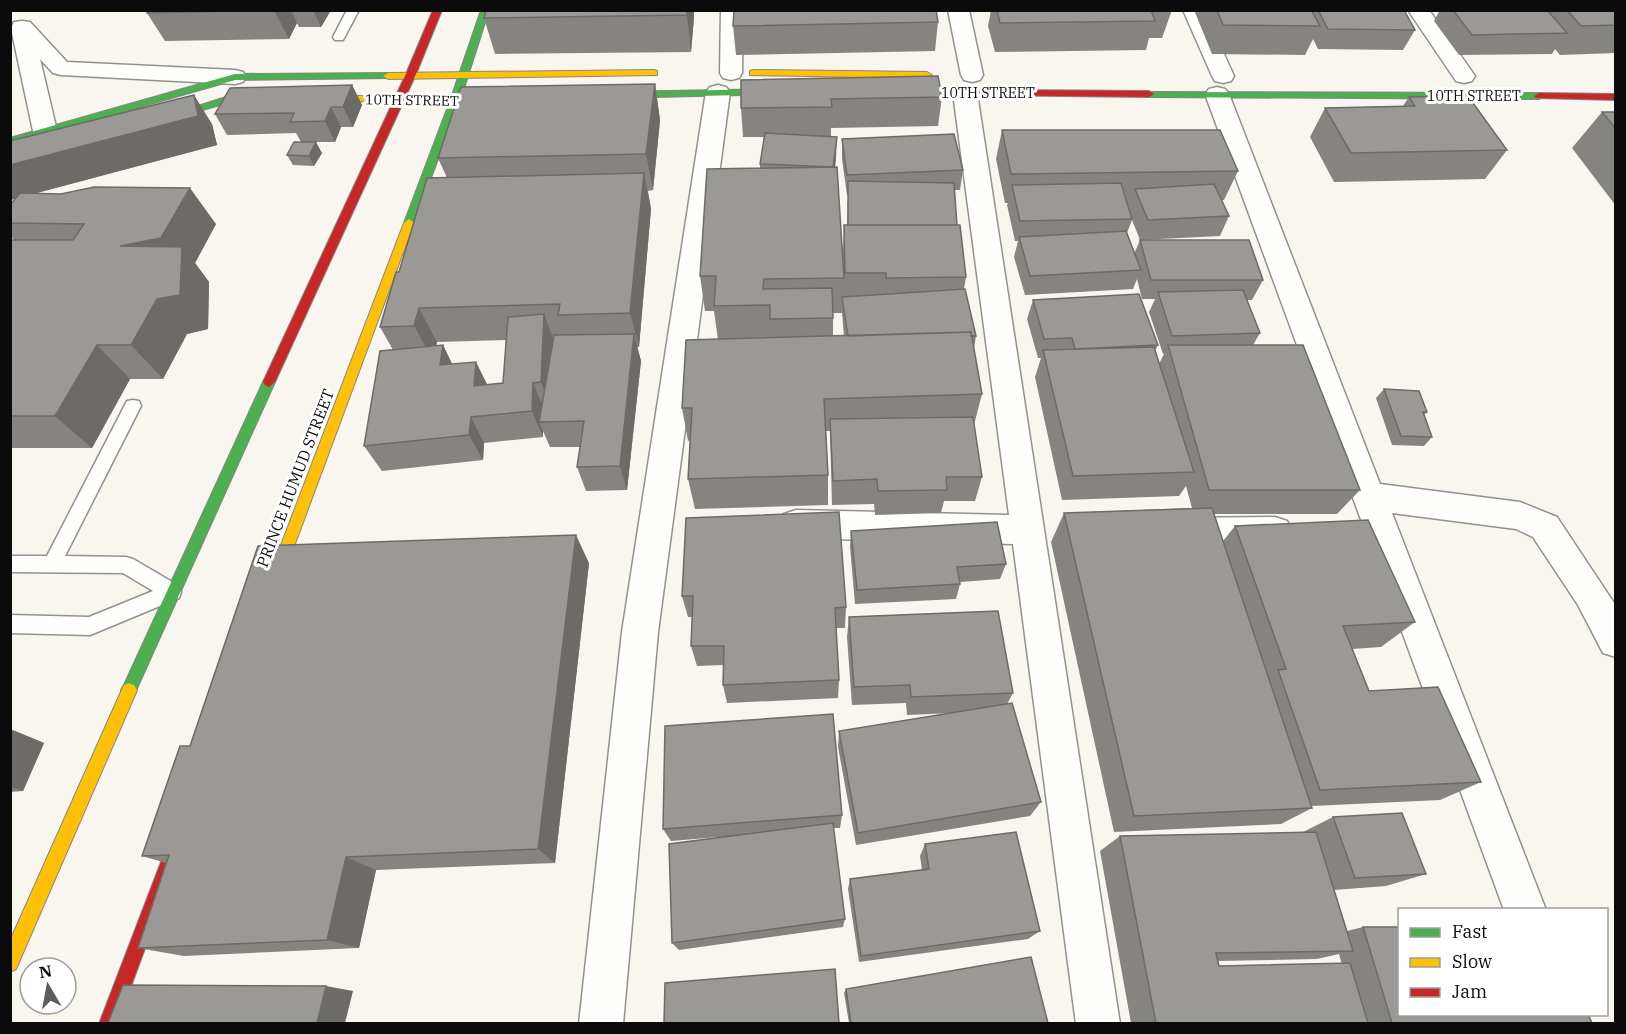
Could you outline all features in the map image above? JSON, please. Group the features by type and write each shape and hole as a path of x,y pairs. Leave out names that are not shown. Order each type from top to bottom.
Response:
{"street":[{"path":"10,963 172,592 411,74 438,10"},
{"name":"PRINCE HUMUD STREET","path":"267,601 455,100 485,10"},
{"path":"601,1023 640,632 669,520 732,10"},
{"path":"958,10 964,79 1098,1023"},
{"path":"1193,10 1221,80 1368,496 1526,908"},
{"path":"1418,10 1464,76"},
{"path":"20,19 61,68 235,77"},
{"path":"20,19 45,131"},
{"name":"10TH STREET","path":"10,141 235,77 463,73 673,73"},
{"name":"10TH STREET","path":"723,79 801,92"},
{"name":"10TH STREET","path":"599,96 723,79 964,79 1221,80 1616,97"},
{"name":"10TH STREET","path":"883,92 964,79"},
{"name":"10TH STREET","path":"142,125 229,99 515,99"},
{"path":"1368,496 1520,516 1545,527 1590,594 1616,641"},
{"path":"764,523 1063,534"},
{"path":"1347,530 1382,530"},
{"path":"1146,533 1299,531"},
{"path":"108,1023 175,846"}],"lane":[{"path":"339,37 353,10"},
{"path":"52,564 133,406"},
{"path":"10,564 126,566 172,592"},
{"path":"10,624 90,626 172,592"}],"building":[{"path":"148,10 272,10 147,13"},
{"path":"486,10 687,10 687,15 484,18"},
{"path":"734,10 936,10 938,22 733,26"},
{"path":"997,10 1151,10 1155,21 1000,23"},
{"path":"1217,10 1311,10 1320,26 1223,25"},
{"path":"1318,10 1404,10 1415,30 1328,29"},
{"path":"1453,10 1547,10 1567,33 1472,35"},
{"path":"1567,10 1616,10 1616,25 1581,26"},
{"path":"938,76 942,97 831,99 832,107 741,108 741,80"},
{"path":"655,84 646,154 438,158 461,87"},
{"path":"352,85 343,107 331,107 325,121 290,122 294,113 215,114 230,88"},
{"path":"194,95 198,116 10,165 10,141"},
{"path":"1468,96 1507,150 1351,153 1325,108 1415,106 1409,97"},
{"path":"1602,112 1616,112 1616,129"},
{"path":"1002,130 1220,130 1238,171 1011,174"},
{"path":"765,133 837,137 833,167 760,164"},
{"path":"954,134 963,170 847,175 842,139"},
{"path":"294,142 316,142 309,156 287,155"},
{"path":"837,167 844,278 764,279 763,289 832,288 833,318 770,319 770,305 714,306 716,276 700,276 707,169"},
{"path":"644,173 630,313 558,315 560,304 419,308 414,326 380,327 427,178"},
{"path":"848,181 954,183 957,225 848,225"},
{"path":"1121,183 1132,219 1020,221 1012,185"},
{"path":"1214,184 1229,216 1148,220 1135,189"},
{"path":"94,187 190,188 161,238 120,246 182,247 180,295 157,299 131,345 97,345 55,416 10,416 10,240 73,240 84,224 10,223 10,205 20,193 61,194"},
{"path":"844,225 960,225 966,277 886,278 886,273 845,273"},
{"path":"1126,231 1141,270 1030,276 1019,237"},
{"path":"1140,240 1249,240 1263,280 1151,280"},
{"path":"965,289 976,336 971,336 971,332 848,336 842,297"},
{"path":"1243,290 1260,333 1172,336 1158,292"},
{"path":"1139,294 1158,345 1075,349 1072,338 1044,339 1033,300"},
{"path":"544,314 541,382 533,383 532,411 471,417 469,435 364,446 380,351 443,345 440,365 476,362 474,386 503,383 508,317"},
{"path":"971,332 982,394 824,399 828,475 688,479 692,408 682,408 686,340"},
{"path":"634,334 620,466 577,467 584,421 539,422 554,335"},
{"path":"1168,345 1303,345 1360,490 1209,490"},
{"path":"1154,347 1194,472 1073,476 1043,350"},
{"path":"1384,389 1419,391 1427,412 1423,412 1432,437 1401,436"},
{"path":"973,417 982,477 946,477 947,490 878,491 877,479 833,481 830,419"},
{"path":"1212,508 1312,808 1134,816 1064,513"},
{"path":"839,512 846,607 835,608 839,680 723,685 724,646 691,646 693,596 682,596 686,518"},
{"path":"1368,520 1415,622 1343,626 1369,691 1438,687 1481,782 1320,790 1278,670 1286,669 1235,526"},
{"path":"997,522 1006,564 957,567 960,584 857,590 851,531"},
{"path":"576,535 538,849 346,857 327,940 138,948 169,855 142,856 180,746 190,746 258,546"},
{"path":"998,611 1013,693 911,697 910,685 854,687 849,617"},
{"path":"1012,703 1041,802 858,833 839,731"},
{"path":"833,714 842,815 663,829 665,726"},
{"path":"1402,813 1426,874 1355,878 1333,817"},
{"path":"833,823 845,919 672,943 669,844"},
{"path":"1016,832 1040,931 861,956 850,879 929,869 925,844"},
{"path":"1316,832 1353,951 1216,953 1219,966 1350,963 1368,1023 1156,1023 1120,836"},
{"path":"1363,927 1398,927 1398,1016 1589,1016 1592,1023 1392,1023"},
{"path":"1031,957 1048,1023 851,1023 846,989"},
{"path":"835,969 839,1023 664,1023 665,983"},
{"path":"123,985 326,986 317,1023 108,1023"}],"traffic: fast":[{"path":"409,223 455,101 485,10"},
{"path":"10,141 235,77 388,76"},
{"path":"612,95 785,92"},
{"path":"1149,94 1539,96"},
{"path":"159,120 229,99 266,99"},
{"path":"129,690 269,382"}],"traffic: slow":[{"path":"388,76 654,73"},
{"path":"753,73 927,75"},
{"path":"315,99 500,99"},
{"path":"272,587 409,223"},
{"path":"10,963 129,690"}],"traffic: jam":[{"path":"269,382 411,74 438,10"},
{"path":"897,92 1149,94"},
{"path":"1539,96 1616,97"},
{"path":"108,1024 169,862"}]}
